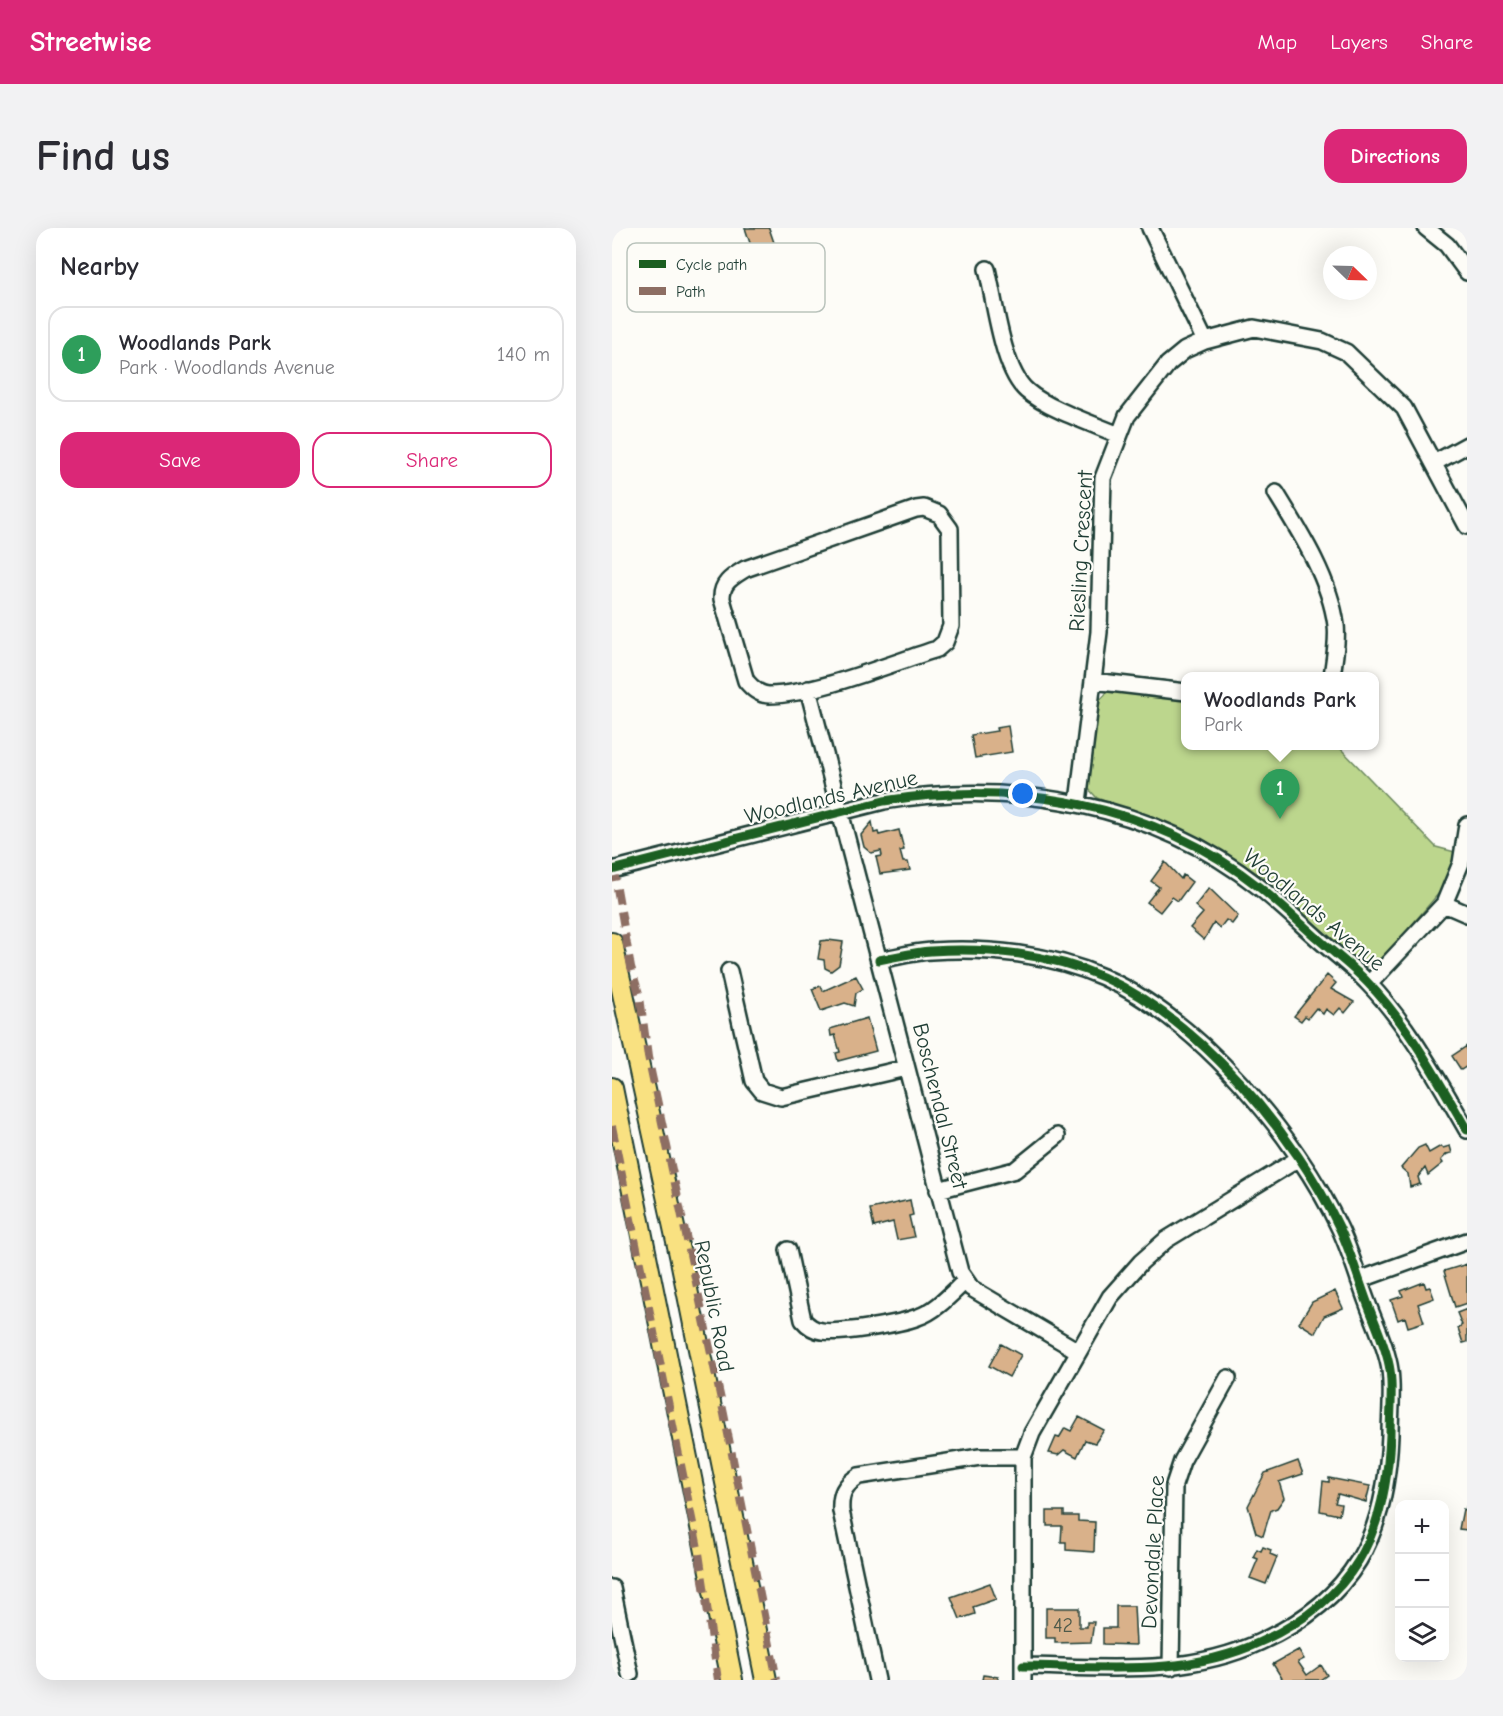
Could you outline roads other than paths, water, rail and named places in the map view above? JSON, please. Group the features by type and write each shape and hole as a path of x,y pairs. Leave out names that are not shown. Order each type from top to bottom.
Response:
{"main road":[{"name":"Republic Road","path":"612,943 668,1197 766,1680"},
{"path":"612,1088 732,1680"}],"street":[{"path":"1150,228 1205,341"},
{"path":"1426,228 1447,245 1467,272"},
{"path":"987,269 1010,364 1019,384 1035,397 1119,435"},
{"name":"Riesling Crescent","path":"1078,802 1093,681 1102,576 1102,489 1127,416 1168,364 1185,350 1205,341 1254,328 1335,345 1358,362 1397,399 1467,526"},
{"path":"1434,463 1467,445"},
{"path":"1276,494 1312,552 1335,617 1337,635 1332,672"},
{"path":"924,508 939,514 950,529 951,626 945,642 937,649 808,689 768,695 758,692 746,681 722,599 723,586 745,569 916,509 924,508"},
{"path":"1093,681 1181,692"},
{"name":"Boschendal Street","path":"808,689 938,1190 965,1281"},
{"name":"Woodlands Avenue","path":"612,870 884,801 945,793 1000,793 1078,802 1145,824 1211,855 1258,886 1369,984 1424,1056 1467,1130"},
{"path":"1369,984 1443,904 1461,863 1467,825"},
{"path":"1443,904 1467,914"},
{"path":"879,960 929,951 1019,953 1087,971 1112,981 1170,1018 1228,1068 1298,1159 1334,1217 1386,1355 1391,1380 1388,1466 1381,1503 1369,1543 1335,1592 1324,1603 1290,1627 1258,1644 1215,1658 1171,1667 1023,1673 1023,1457 1032,1433 1110,1297 1155,1248 1298,1159"},
{"path":"729,972 754,1081 762,1091 781,1097 906,1068"},
{"path":"938,1190 1015,1170 1057,1136"},
{"path":"1359,1280 1467,1241"},
{"path":"788,1250 803,1320 809,1327 836,1332 917,1317 932,1310 965,1281 991,1301 1078,1351"},
{"name":"Devondale Place","path":"1171,1667 1174,1485 1182,1461 1228,1378"},
{"path":"877,1680 842,1511 842,1491 859,1476 980,1457 1023,1457"},
{"path":"612,1588 630,1674"}],"place":[{"name":"Woodlands Park","path":"1280,819"}]}
